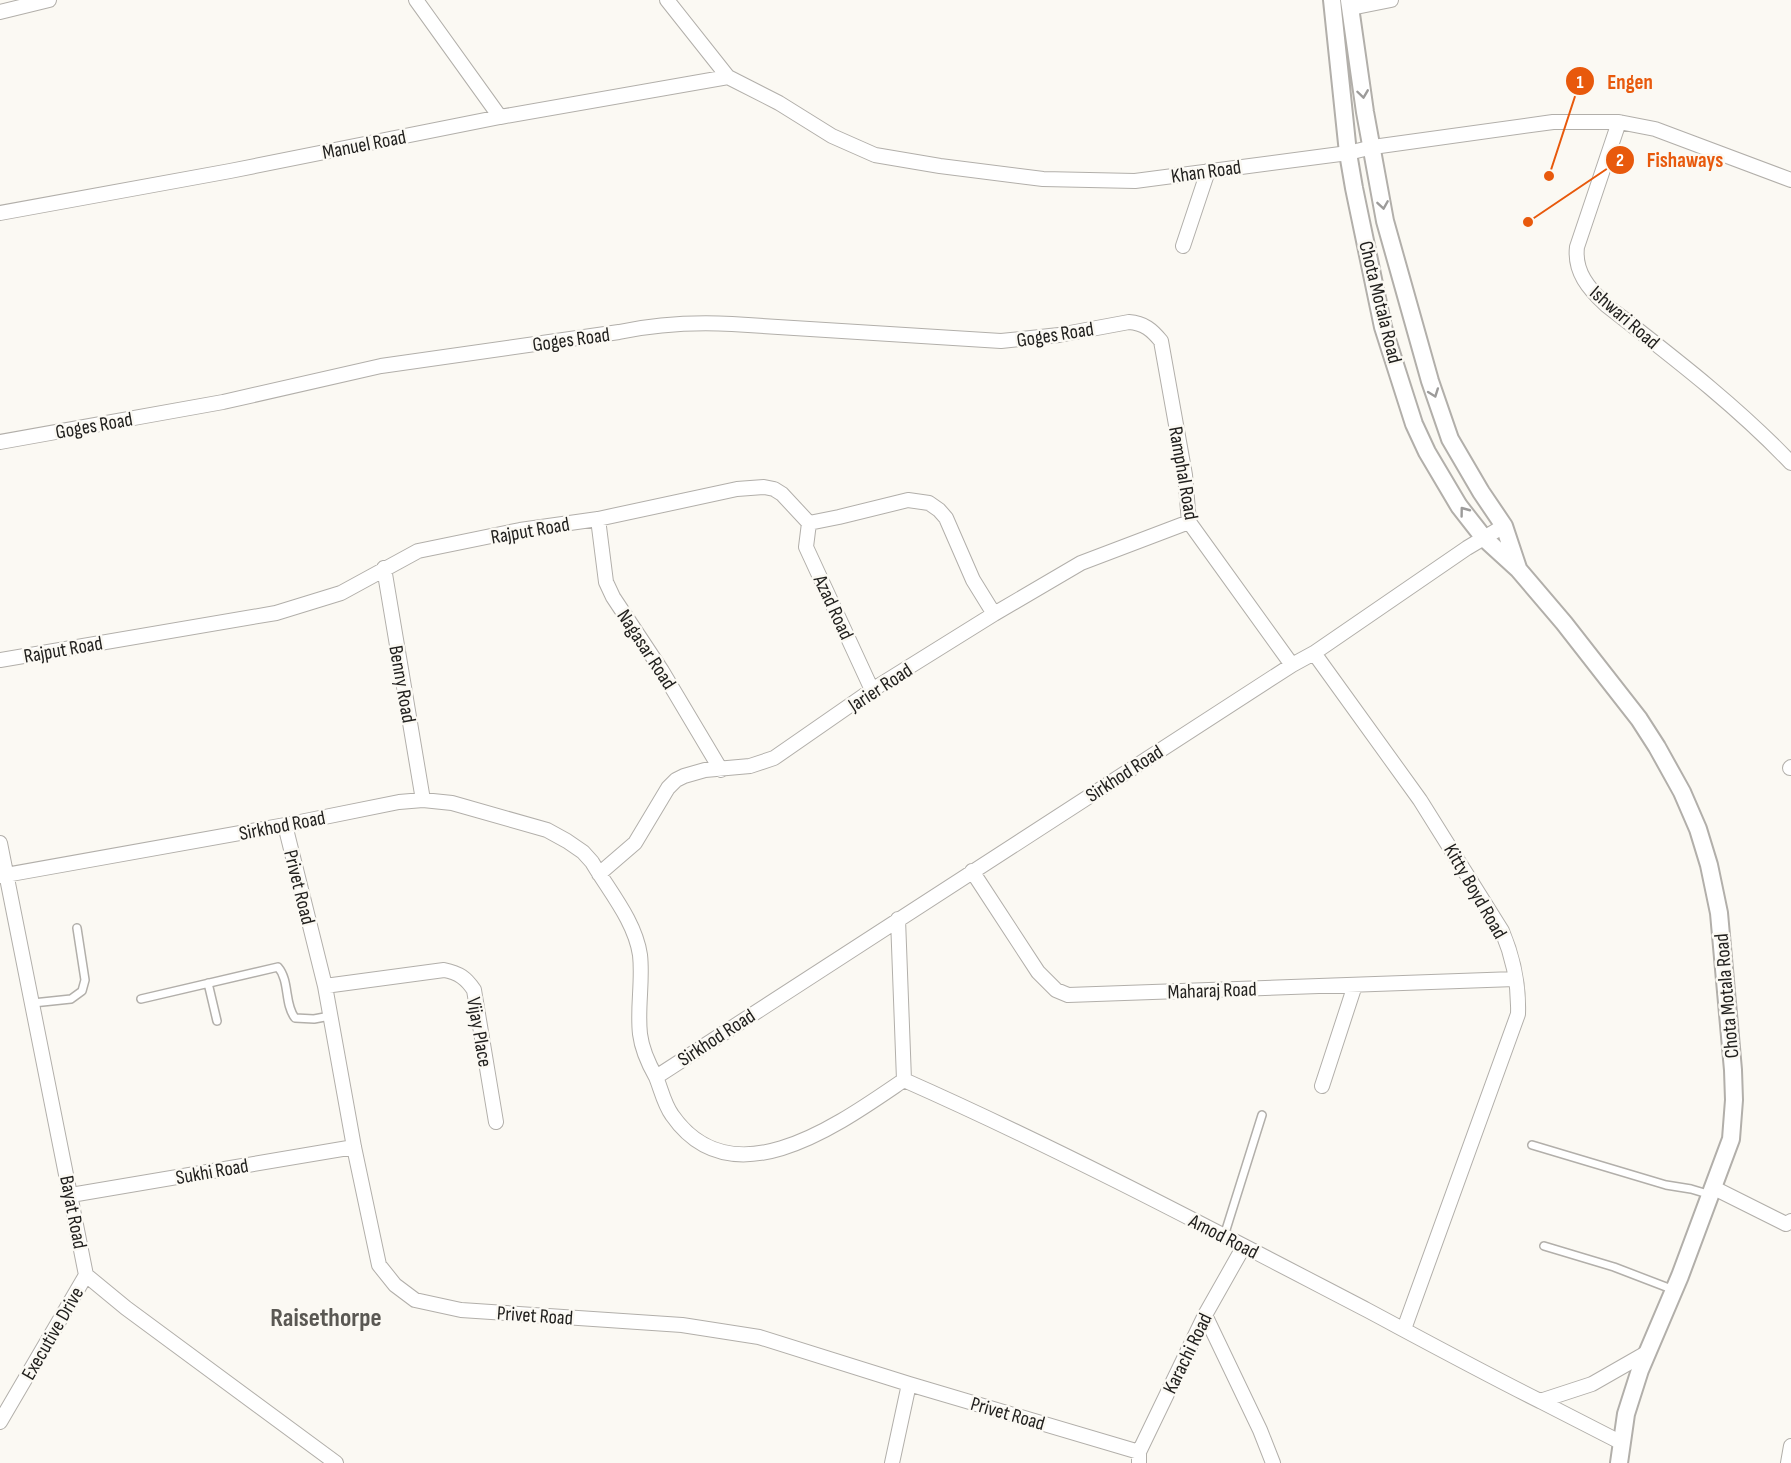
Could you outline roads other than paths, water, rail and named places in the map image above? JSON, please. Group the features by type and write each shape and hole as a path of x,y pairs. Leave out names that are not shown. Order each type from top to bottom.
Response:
{"street":[{"path":"0,12 49,0"},
{"path":"416,0 500,117"},
{"name":"Khan Road","path":"667,0 728,77 779,103 832,136 875,155 911,162 1043,179 1135,181 1348,153 1373,147 1553,122 1619,122 1665,133 1791,181"},
{"name":"Chota Motala Road","path":"1332,0 1348,153 1383,327 1414,424 1427,452 1448,487 1484,538 1518,569 1564,622 1645,728 1682,792 1698,829 1719,913 1734,1100 1731,1139 1626,1414 1619,1463"},
{"path":"1350,4 1391,0"},
{"name":"Chota Motala Road","path":"1350,4 1365,112 1386,221 1430,381 1450,439 1504,526 1518,569"},
{"name":"Manuel Road","path":"0,213 230,171 500,117 728,77"},
{"name":"Ishwari Road","path":"1619,122 1577,247 1576,258 1584,280 1606,304 1724,398 1759,429 1791,463"},
{"path":"1183,246 1208,171"},
{"name":"Goges Road","path":"0,442 223,402 381,366 647,326 698,322 1000,341 1059,335 1129,322 1148,327"},
{"name":"Ramphal Road","path":"1148,327 1161,341 1185,475 1189,522 1293,665"},
{"name":"Rajput Road","path":"0,660 276,613 341,593 418,551 520,530 598,519 737,489 764,487 774,489 782,494 809,523"},
{"path":"809,523 908,500 929,503 946,518 973,580 994,614"},
{"name":"Nagasar Road","path":"598,519 606,582 721,770"},
{"name":"Jarier Road","path":"599,874 635,843 668,788 676,780 693,773 750,766 774,758 872,690 994,614 1082,563 1189,522"},
{"name":"Azad Road","path":"809,523 806,547 872,690"},
{"name":"Sirkhod Road","path":"3,875 285,825 399,802 423,800 452,803 547,830 583,852 634,932 640,955 642,993 640,1033 647,1060 656,1077 972,871 1314,653 1504,526"},
{"name":"Benny Road","path":"384,568 423,800"},
{"name":"Kitty Boyd Road","path":"1314,653 1420,800 1465,869 1502,931 1510,950 1519,996 1518,1014 1404,1329"},
{"name":"Privet Road","path":"285,825 325,986 354,1147 379,1264 396,1285 415,1300 461,1310 682,1325 759,1337 1139,1457"},
{"name":"Bayat Road","path":"0,843 3,875 33,1003 86,1275 126,1308 336,1463"},
{"name":"Maharaj Road","path":"972,871 1038,972 1056,990 1068,995 1515,979"},
{"path":"656,1077 670,1114 688,1134 714,1149 742,1155 772,1151 821,1133 904,1080 898,919"},
{"name":"Vijay Place","path":"325,986 444,970 464,976 474,990 496,1122"},
{"path":"1322,1086 1355,985"},
{"name":"Amod Road","path":"904,1080 979,1113 1244,1246 1622,1443"},
{"name":"Sukhi Road","path":"71,1195 354,1147"},
{"path":"1712,1192 1789,1222 1791,1238"},
{"name":"Karachi Road","path":"1139,1457 1205,1315 1244,1246"},
{"name":"Executive Drive","path":"0,1422 86,1275"},
{"path":"1205,1315 1273,1463"},
{"path":"1540,1401 1592,1384 1648,1352"},
{"path":"892,1463 909,1384"},
{"path":"1788,1463 1791,1446"}],"lane":[{"path":"33,1003 70,999 82,991 85,980 77,928"},
{"path":"141,999 278,968 282,972 290,1008 295,1018 314,1019 330,1016"},
{"path":"208,983 217,1021"},
{"path":"1224,1236 1262,1114"},
{"path":"1532,1145 1666,1185 1712,1192"},
{"path":"1544,1246 1614,1267 1674,1290"}],"place":[{"name":"Engen","path":"1549,176"},
{"name":"Fishaways","path":"1528,222"}],"district":[{"name":"Raisethorpe","path":"326,1317"}]}
